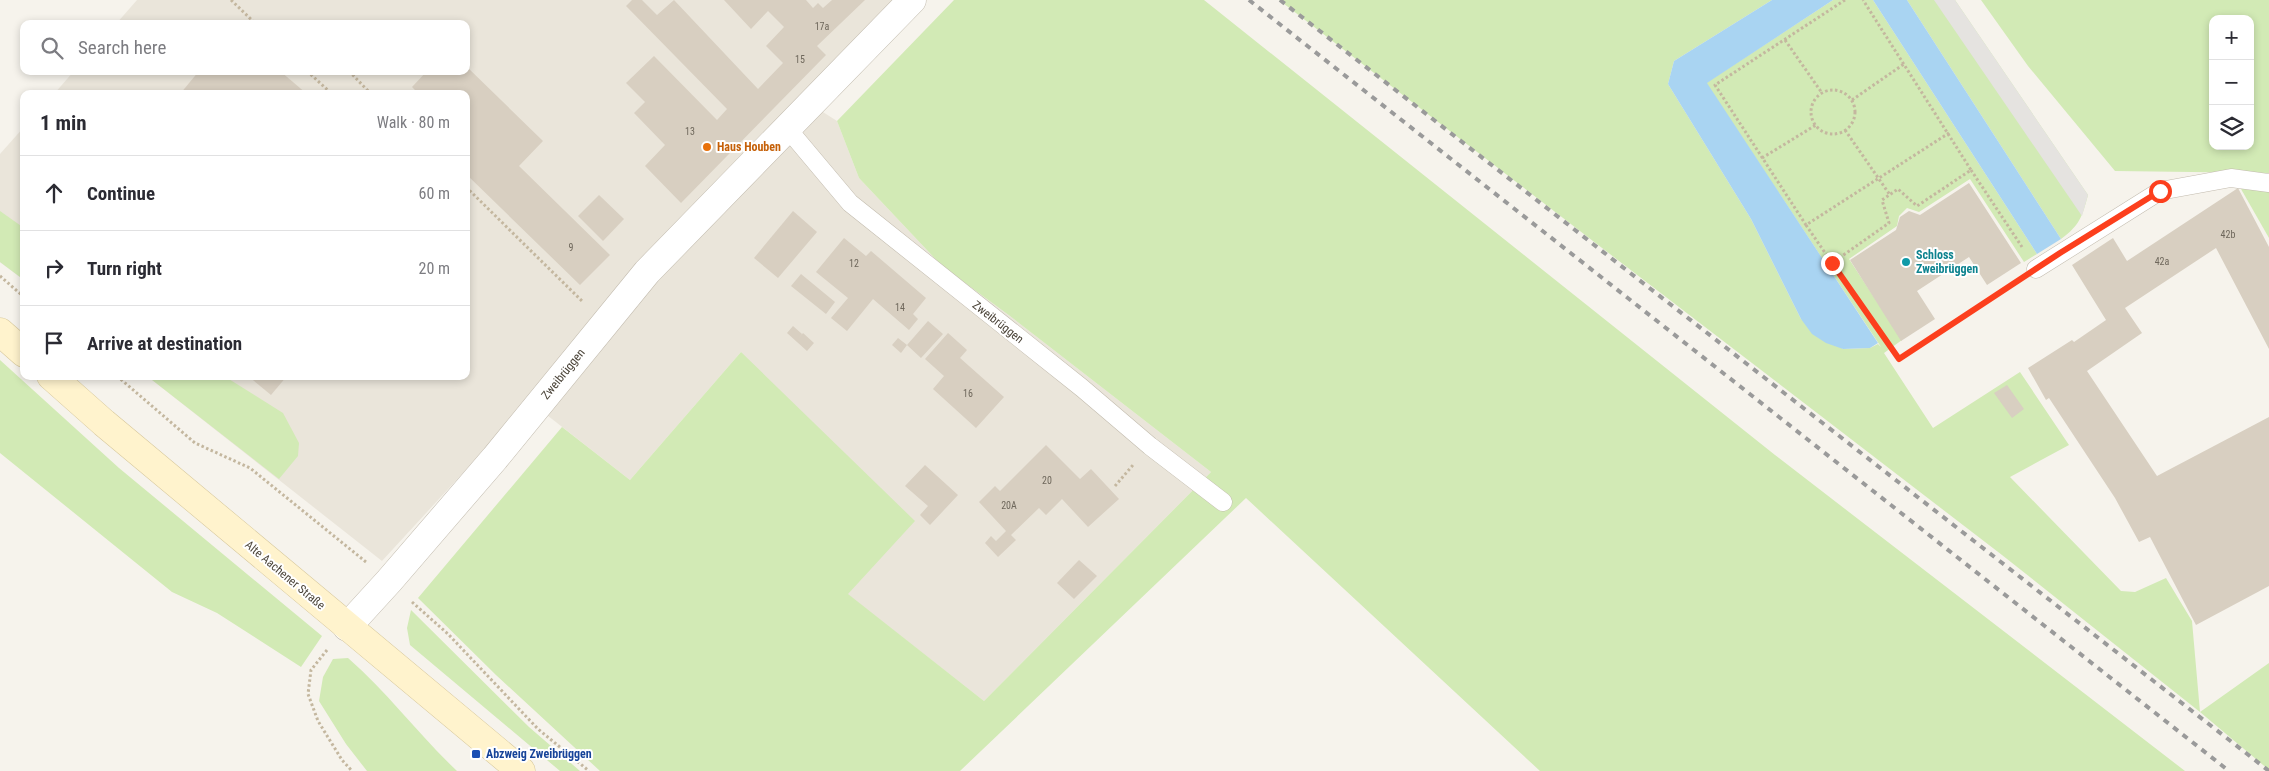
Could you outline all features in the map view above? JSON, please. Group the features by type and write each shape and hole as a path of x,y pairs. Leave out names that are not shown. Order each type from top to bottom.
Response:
{"main road":[{"path":"0,332 20,349"},
{"name":"Alte Aachener Straße","path":"55,380 521,771"}],"street":[{"name":"Zweibrüggen","path":"347,626 389,581 495,458 648,272 692,224 912,0"}],"lane":[{"name":"Zweibrüggen","path":"787,128 850,203 1082,388 1150,446 1223,502"},
{"path":"2036,269 2160,191 2231,178 2269,183"}],"path":[{"path":"231,0 252,20"},
{"path":"1845,0 1715,86 1806,225 1899,359 2036,269 1863,0"},
{"path":"1785,40 1822,93"},
{"path":"1852,100 1904,64"},
{"path":"312,75 328,90"},
{"path":"353,75 367,90"},
{"path":"1831,90 1841,91 1852,100 1856,114 1850,127 1831,134 1822,131 1816,126 1811,107 1822,93 1831,90"},
{"path":"1762,158 1816,126"},
{"path":"1845,130 1890,195"},
{"path":"1806,225 1949,133"},
{"path":"1832,263 1888,223 1882,200 1898,189 1917,206 1972,170"},
{"path":"470,191 604,324"},
{"path":"0,276 20,294"},
{"path":"347,626 311,670 308,694 318,721 342,760 352,771"}],"shaded area":[{"path":"137,0 912,0 812,105 837,121 859,178 942,266 1010,316 1211,472 984,701 847,594 741,352 630,480 529,401 382,561 152,380 470,380 470,90 57,90 71,75 470,75 470,20 120,20"},
{"path":"1934,0 1955,0 2088,195 2082,216"},
{"path":"20,132 20,277 0,262 0,154"}],"green space":[{"path":"954,0 1204,0 1775,455 2185,771 1540,771 1246,498 960,771 600,771 496,675 418,598 562,427 630,480 741,352 915,521 848,594 984,701 1211,472 1010,316 942,266 859,178 837,121"},
{"path":"1279,0 1772,0 1674,61 1668,84 1751,219 1801,319 1843,349 1870,348 1878,344 1881,347 1706,83 1833,0 1873,0 2037,254 2024,262 1970,179 1919,212 1907,208 1899,216 1897,226 1849,259 1902,340 1884,353 1933,428 2020,372 2069,445 2010,477 2121,591 2135,592 2166,578 2192,621 2200,712 2002,555"},
{"path":"1907,0 1955,0 2088,195 2076,225 2061,239"},
{"path":"1981,0 2269,0 2269,173 2115,171 2028,66"},
{"path":"2241,189 2269,190 2269,238"},
{"path":"0,211 20,225 20,277 0,262"},
{"path":"0,360 119,468 322,636 301,667 217,613 172,592 0,453"},
{"path":"152,380 230,380 283,413 299,443 298,456 279,479"},
{"path":"411,610 529,727 580,771 560,771 410,645 407,628"},
{"path":"348,658 377,685 457,771 367,771 346,744 319,701 323,677 333,659"},
{"path":"2269,663 2269,770 2200,712"}],"water":[{"path":"1772,0 1833,0 1707,83 1878,343 1870,348 1843,349 1826,343 1812,334 1801,319 1751,219 1668,84 1674,61"},
{"path":"1873,0 1907,0 2061,239 2037,254"}],"building":[{"path":"632,0 642,0 657,15 674,0 758,89 783,63 766,46 784,27 768,11 751,29 724,0 806,0 813,8 818,3 823,8 832,0 865,0 817,46 826,55 681,203 645,166 665,145 634,113 645,102 626,83 654,56 717,120 727,109 626,6"},
{"path":"470,70 543,141 519,166 610,255 580,285 470,178 470,90 415,90 412,87 423,75 470,75"},
{"path":"196,75 285,75 302,90 183,90"},
{"name":"Schloss Zweibrüggen","path":"1969,183 2021,263 1987,285 1969,257 1917,291 1935,319 1901,341 1850,260 1896,230 1900,217 1909,211 1920,215"},
{"path":"2238,188 2269,247 2269,349 2216,248 2125,308 2142,333 2087,371 2157,476 2269,417 2269,586 2196,625 2150,537 2139,542 2115,498 2049,398 2046,400 2028,368 2072,340 2074,342 2106,320 2072,265 2113,238 2127,261"},
{"path":"599,195 624,219 603,241 578,216"},
{"path":"793,211 817,232 778,278 754,258"},
{"path":"844,238 866,256 871,251 926,298 913,314 918,319 909,330 873,299 847,331 831,318 848,298 816,272"},
{"path":"801,274 835,302 826,314 791,286"},
{"path":"928,321 943,334 921,358 907,345"},
{"path":"793,326 802,334 799,338 803,333 814,343 807,351 787,333"},
{"path":"948,333 967,350 960,358 1004,397 976,428 933,389 944,376 925,359"},
{"path":"898,338 907,345 901,353 892,345"},
{"path":"253,380 284,380 271,395"},
{"path":"2007,385 2024,409 2012,418 1994,393"},
{"path":"1046,445 1080,479 1091,469 1119,499 1088,527 1062,499 1046,515 1039,508 1011,535 1016,540 998,557 985,543 991,536 996,541 1006,531 979,502 995,486 1000,491"},
{"path":"925,465 958,495 930,525 920,515 928,506 905,486"},
{"path":"1079,560 1097,576 1074,599 1057,583"}],"railway":[{"path":"1249,0 2229,771"},
{"path":"1280,0 2269,771"}],"place":[{"name":"Haus Houben","path":"707,147"},
{"name":"Schloss Zweibrüggen","path":"1906,262"},
{"name":"Abzweig Zweibrüggen","path":"476,754"}],"route":[{"path":"1832,263 1899,359 2060,253 2160,191"}]}
